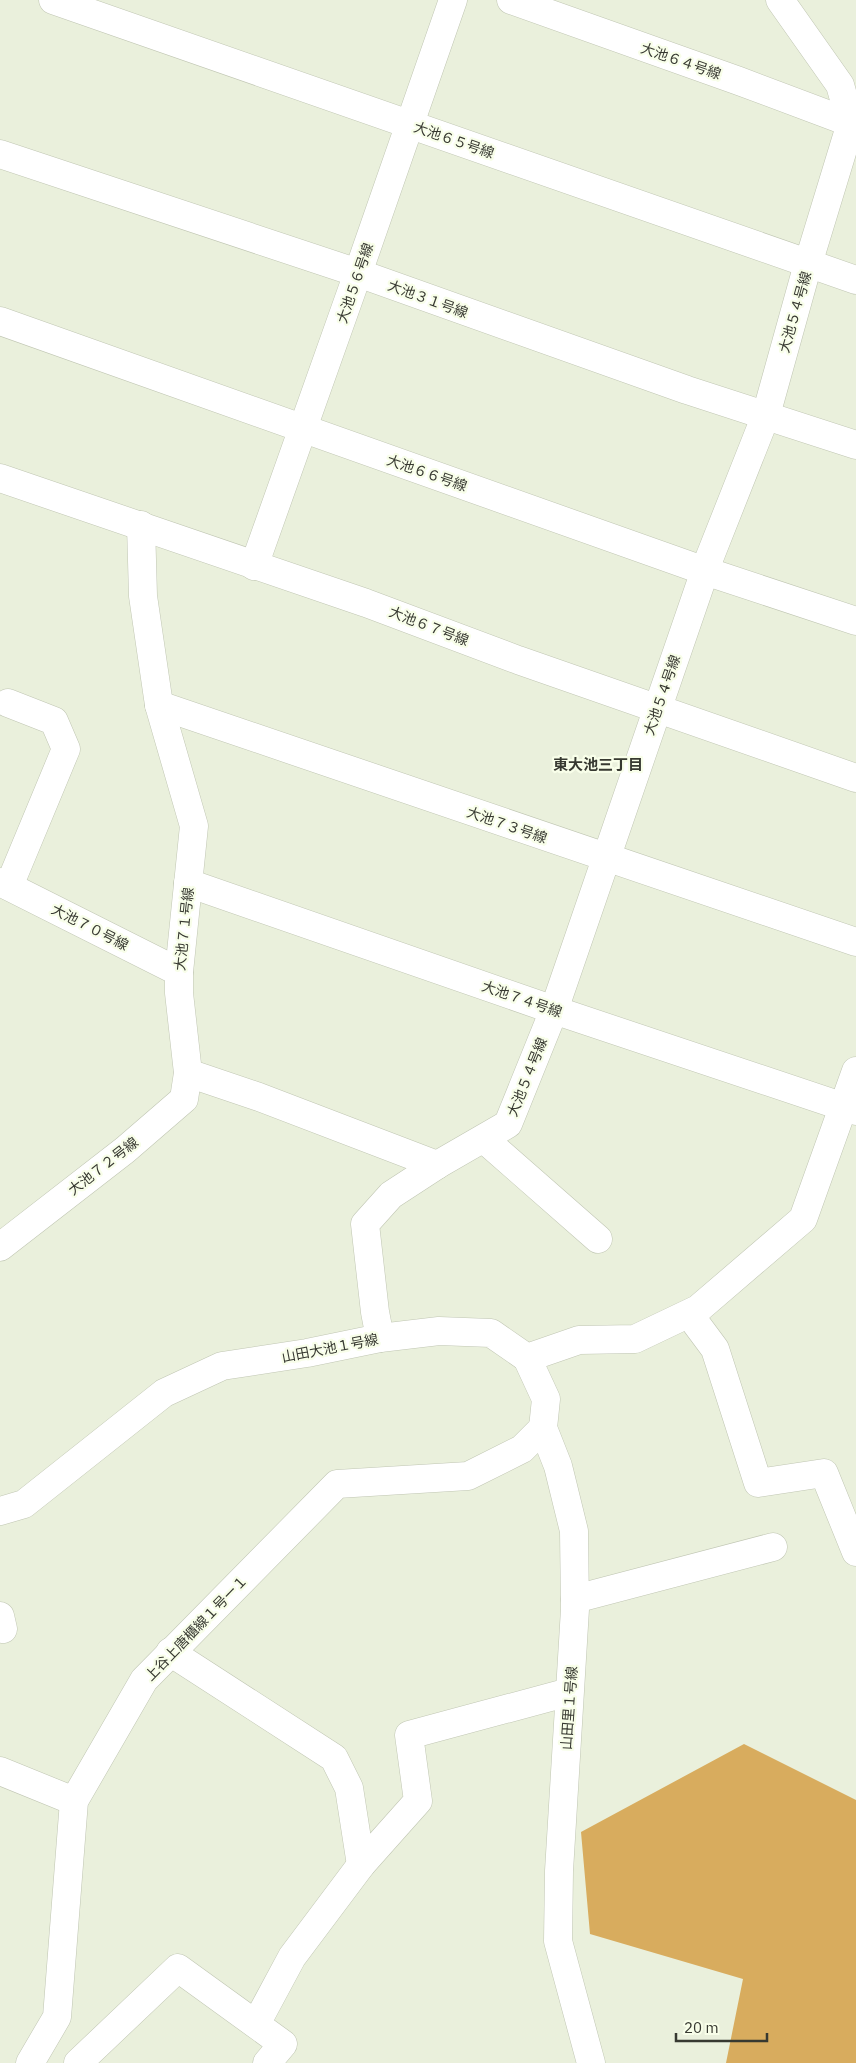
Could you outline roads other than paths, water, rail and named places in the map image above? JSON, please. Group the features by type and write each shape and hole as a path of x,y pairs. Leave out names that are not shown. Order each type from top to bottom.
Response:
{"street":[{"name":"大池６５号線","path":"53,0 856,280"},
{"name":"大池５６号線","path":"254,566 453,0"},
{"name":"大池６４号線","path":"511,0 851,123"},
{"path":"780,0 840,85 851,123"},
{"name":"大池５４号線","path":"380,1338 375,1312 365,1224 391,1195 437,1165 508,1124 554,1010 705,571 766,415 808,264 851,123"},
{"name":"大池３１号線","path":"0,154 358,273 500,325 856,445"},
{"name":"大池６６号線","path":"0,321 705,571 856,621"},
{"name":"大池６７号線","path":"1,480 141,525 254,566 366,603 518,660 856,778"},
{"name":"大池７１号線","path":"141,525 143,596 159,705 194,826 179,972 179,993 188,1074"},
{"path":"5,884 66,750 54,721 8,703"},
{"name":"大池７３号線","path":"159,705 606,859 856,942"},
{"name":"大池７４号線","path":"188,883 554,1010 850,1109"},
{"name":"大池７０号線","path":"5,884 179,972"},
{"path":"527,1358 579,1340 636,1339 698,1310 804,1219 850,1109 856,1071"},
{"path":"188,1074 259,1097 437,1165"},
{"name":"大池７２号線","path":"0,1247 125,1150 184,1099 188,1074"},
{"path":"484,1139 598,1239"},
{"path":"689,1314 715,1349 758,1483 824,1473 856,1552"},
{"name":"山田大池１号線","path":"0,1511 24,1504 164,1393 222,1366 307,1353 380,1338 439,1331 491,1333 527,1358"},
{"name":"山田里１号線","path":"527,1358 546,1399 543,1428 558,1466 574,1531 575,1599 559,1872 558,1941 591,2063"},
{"name":"上谷上唐櫃線１号ー１","path":"30,2063 57,2017 74,1801 144,1680 337,1484 468,1476 522,1449 543,1428"},
{"path":"575,1599 773,1547"},
{"path":"170,1652 334,1758 349,1788 361,1865"},
{"path":"256,2024 292,1957 361,1865 418,1801 409,1735 569,1692"},
{"path":"0,1772 74,1801"},
{"path":"78,2063 178,1968 283,2044 267,2063"}],"district":[{"name":"東大池三丁目","path":"598,764"}]}
